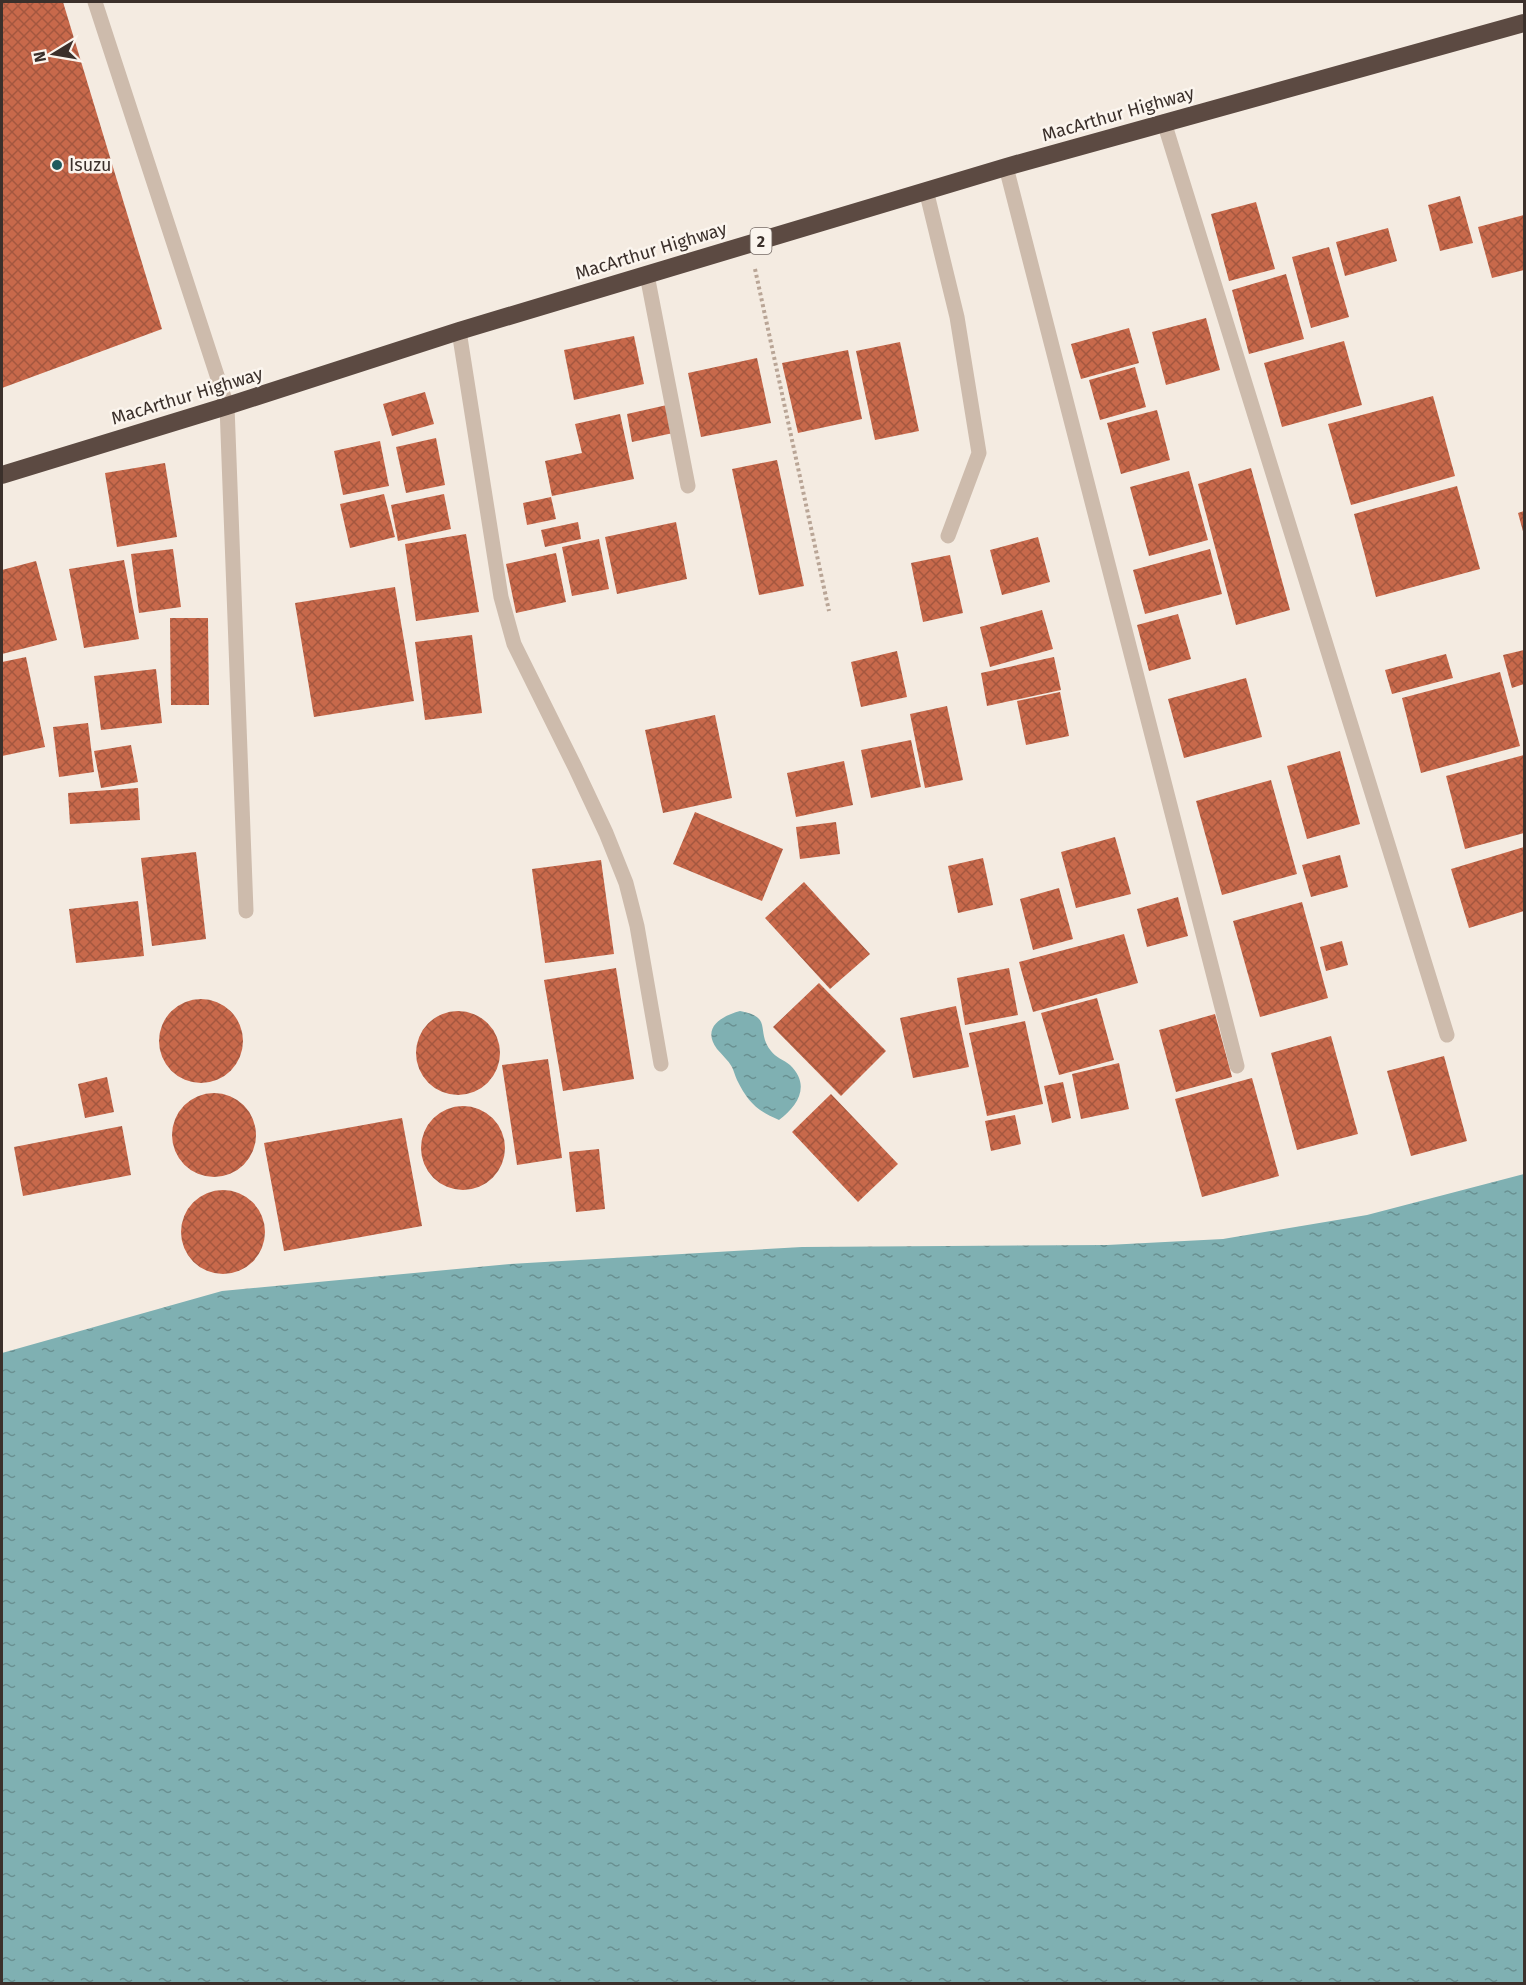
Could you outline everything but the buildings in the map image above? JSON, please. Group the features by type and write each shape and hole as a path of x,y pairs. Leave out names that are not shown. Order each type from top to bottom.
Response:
{"highway":[{"name":"MacArthur Highway","path":"2,475 227,406 459,331 926,190 1524,23"}],"street":[{"path":"95,2 227,406 246,911"},
{"path":"1164,122 1447,1035"},
{"path":"1006,167 1238,1066"},
{"path":"926,190 957,317 979,453 948,536"},
{"path":"646,274 688,486"},
{"path":"459,331 501,597 514,644 606,833 626,883 637,926 661,1064"}],"path":[{"path":"749,244 829,612"}],"water":[{"path":"740,1011 757,1017 761,1021 766,1044 775,1055 790,1065 800,1080 800,1095 792,1108 779,1120 759,1109 749,1100 732,1067 713,1041 711,1034 716,1024 721,1019"},
{"path":"1524,1174 1524,1983 2,1983 2,1353 222,1291 510,1264 802,1247 1107,1245 1223,1239 1367,1215"}],"place":[{"name":"Isuzu","path":"57,165"}]}
